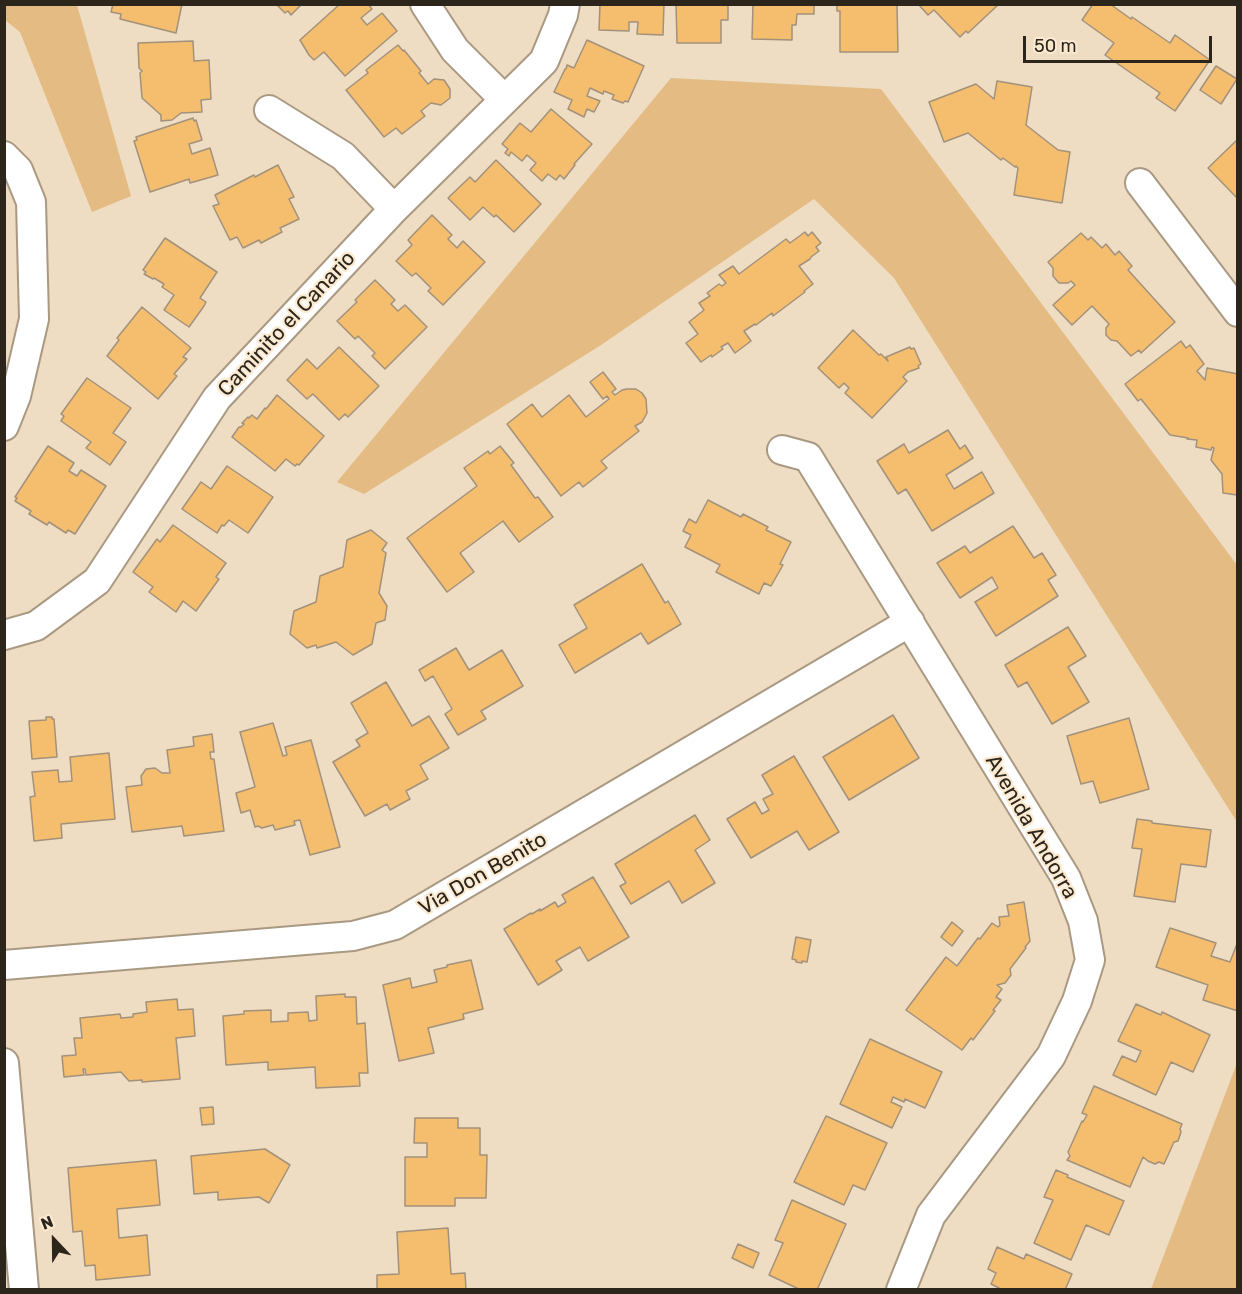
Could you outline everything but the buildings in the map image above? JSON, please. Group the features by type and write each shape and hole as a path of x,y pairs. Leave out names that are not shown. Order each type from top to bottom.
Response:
{"street":[{"path":"425,4 455,50 504,99"},
{"name":"Caminito el Canario","path":"4,635 36,626 96,581 217,398 394,209 543,61 563,15 565,4"},
{"path":"269,110 343,156 394,209"},
{"path":"4,156 18,170 31,202 34,319 16,396 4,426"},
{"path":"1140,183 1238,312"},
{"name":"Avenida Andorra","path":"782,450 808,457 1066,878 1083,921 1090,960 1077,1001 1051,1056 931,1215 901,1290"},
{"name":"Via Don Benito","path":"4,965 353,936 395,925 910,622"},
{"path":"4,1063 24,1290"}],"shaded area":[{"path":"4,5 77,5 131,196 92,212 20,32 5,20"},
{"path":"671,78 881,89 1237,565 1237,822 894,278 814,199 601,345 364,494 337,482"},
{"path":"1237,1063 1237,1289 1151,1289"}]}
